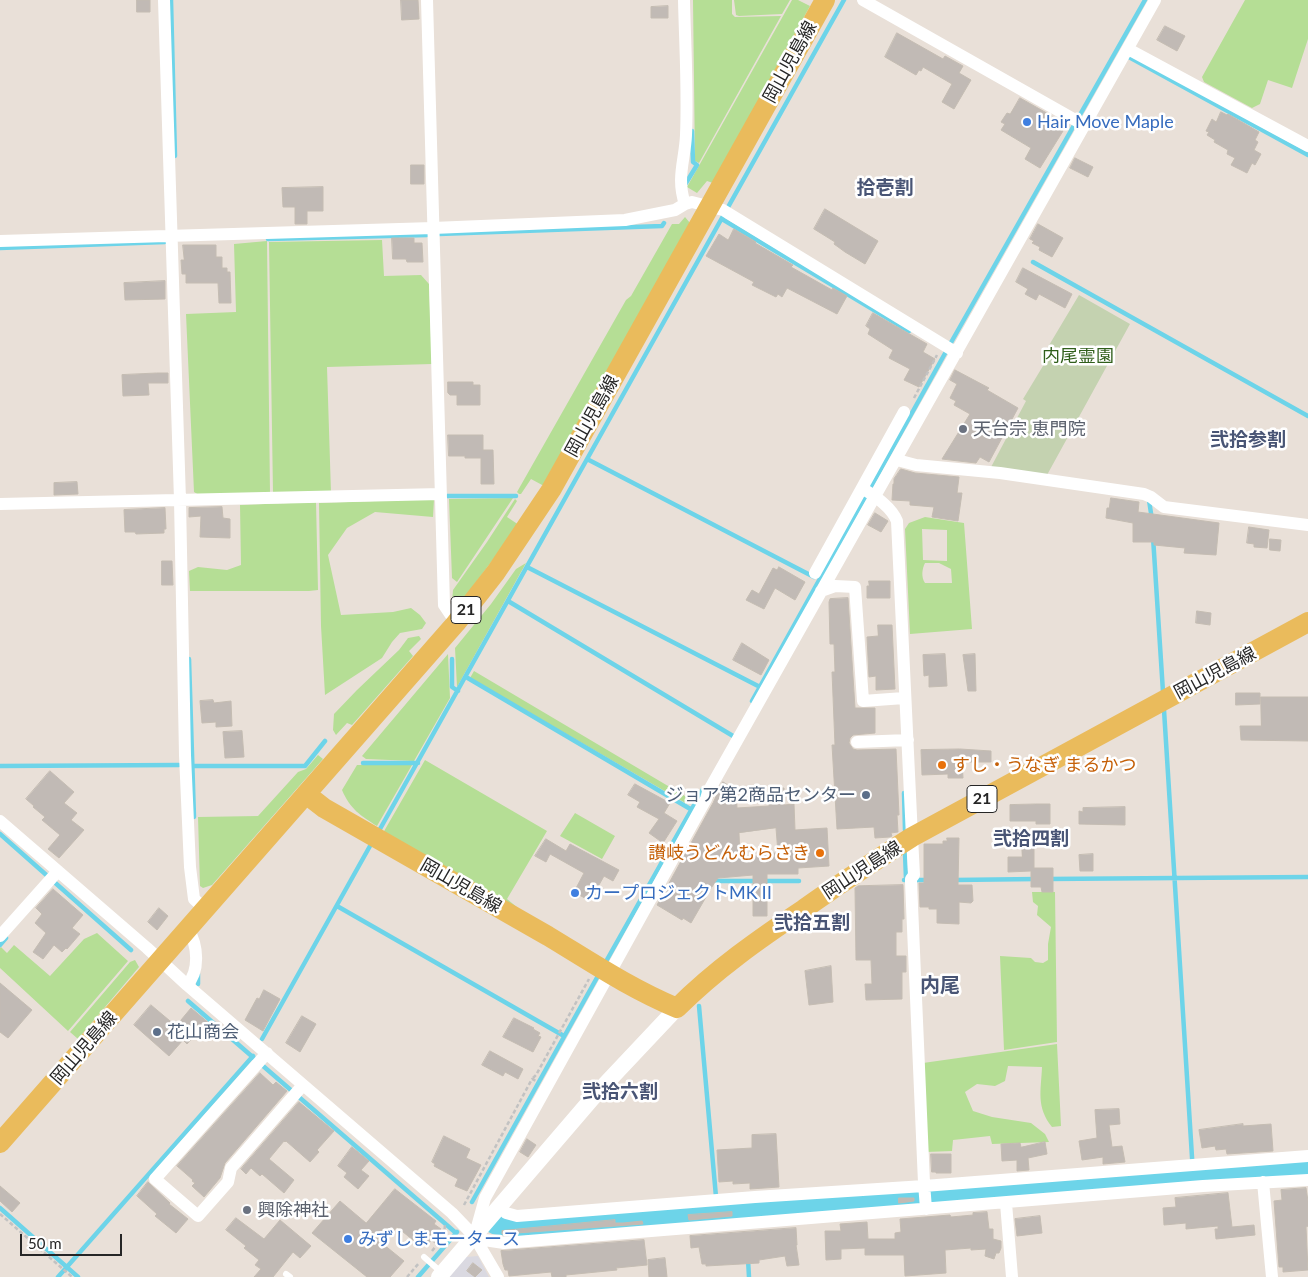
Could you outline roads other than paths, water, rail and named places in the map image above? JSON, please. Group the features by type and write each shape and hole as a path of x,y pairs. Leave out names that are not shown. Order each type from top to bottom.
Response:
{"main road":[{"name":"岡山児島線","path":"0,1142 456,623 496,572 551,490 721,210 825,0"},
{"name":"岡山児島線","path":"306,794 324,808 602,970 638,990 677,1008 706,981 756,942 866,866 912,838 1308,622"}],"street":[{"path":"164,0 180,500 185,755 190,867 194,899 205,909"},
{"path":"427,0 444,605 456,623"},
{"path":"684,0 686,136 680,178 685,204"},
{"path":"863,0 1078,122"},
{"path":"814,572 868,492 897,460 949,348 1078,122 1128,49 1155,0"},
{"path":"1128,49 1308,146"},
{"path":"0,240 433,228 625,220 675,210 685,204 698,203 721,210 949,348"},
{"path":"474,1236 485,1198 602,970 701,807 821,591 904,412"},
{"path":"897,460 916,465 1000,473 1144,494 1151,496 1164,507 1308,525"},
{"path":"868,492 895,514 897,520 903,740 914,875 911,880 923,1193"},
{"path":"0,504 441,494"},
{"path":"821,591 835,586 855,587 863,701 900,699"},
{"path":"857,742 903,740"},
{"path":"0,820 53,876 161,961 262,1059 452,1213 474,1236 498,1277"},
{"path":"0,936 53,876"},
{"path":"187,985 192,976 196,956 194,942 188,929"},
{"path":"438,1272 474,1236 596,1094 677,1008"},
{"path":"262,1059 155,1179 198,1216 228,1182 231,1168 298,1090"},
{"path":"474,1236 484,1240 504,1243 923,1193 1006,1203 1058,1186 1109,1182 1192,1166 1308,1156"},
{"path":"506,1213 517,1216 716,1201 923,1193 1109,1182 1264,1182 1308,1180"},
{"path":"1264,1182 1272,1277"},
{"path":"1006,1203 1012,1277"}],"lane":[{"path":"425,1258 438,1272"}],"waterway":[{"path":"171,0 175,156"},
{"path":"380,829 844,0"},
{"path":"752,701 953,339 1145,0"},
{"path":"1127,56 1308,155"},
{"path":"686,183 697,165 693,162 692,131"},
{"path":"722,219 909,331"},
{"path":"439,234 662,226 664,223"},
{"path":"268,239 427,235"},
{"path":"0,248 165,242"},
{"path":"1033,262 1308,416"},
{"path":"587,459 814,577"},
{"path":"445,496 516,496"},
{"path":"1149,500 1152,520"},
{"path":"1153,537 1163,692"},
{"path":"527,567 760,687"},
{"path":"508,601 733,736"},
{"path":"189,659 194,817"},
{"path":"452,659 452,687 458,691"},
{"path":"466,677 692,810"},
{"path":"1164,710 1193,1173"},
{"path":"192,766 305,766 325,741"},
{"path":"363,763 418,763"},
{"path":"0,766 179,765"},
{"path":"604,965 703,789"},
{"path":"904,793 905,830"},
{"path":"0,834 131,950"},
{"path":"262,1039 370,846"},
{"path":"905,853 906,879"},
{"path":"1047,879 1308,877"},
{"path":"954,880 1037,879"},
{"path":"904,880 929,880"},
{"path":"712,881 799,881"},
{"path":"337,906 564,1036"},
{"path":"0,945 6,938"},
{"path":"198,974 198,984"},
{"path":"472,1202 599,974"},
{"path":"188,1001 456,1233"},
{"path":"699,1006 717,1208"},
{"path":"58,1277 253,1056"},
{"path":"496,1222 517,1224 1308,1164"},
{"path":"1258,1168 1259,1172"},
{"path":"999,1188 1000,1192"},
{"path":"744,1206 745,1211"},
{"path":"0,1208 78,1277"},
{"path":"418,1277 457,1232"},
{"path":"748,1259 749,1277"}],"place":[{"name":"Hair Move Maple","path":"1027,122"},
{"name":"天台宗 恵門院","path":"963,429"},
{"name":"すし・うなぎ まるかつ","path":"942,765"},
{"name":"ジョア第2商品センター","path":"866,795"},
{"name":"讃岐うどんむらさき","path":"820,853"},
{"name":"カープロジェクトMKⅡ","path":"575,893"},
{"name":"花山商会","path":"157,1032"},
{"name":"興除神社","path":"247,1210"},
{"name":"みずしまモータース","path":"348,1239"}],"district":[{"name":"拾壱割","path":"885,188"},
{"name":"弐拾参割","path":"1248,440"},
{"name":"弐拾四割","path":"1031,839"},
{"name":"弐拾五割","path":"812,923"},
{"name":"内尾","path":"940,986"},
{"name":"弐拾六割","path":"620,1092"}],"park label":[{"name":"内尾霊園","path":"1078,356"}]}
